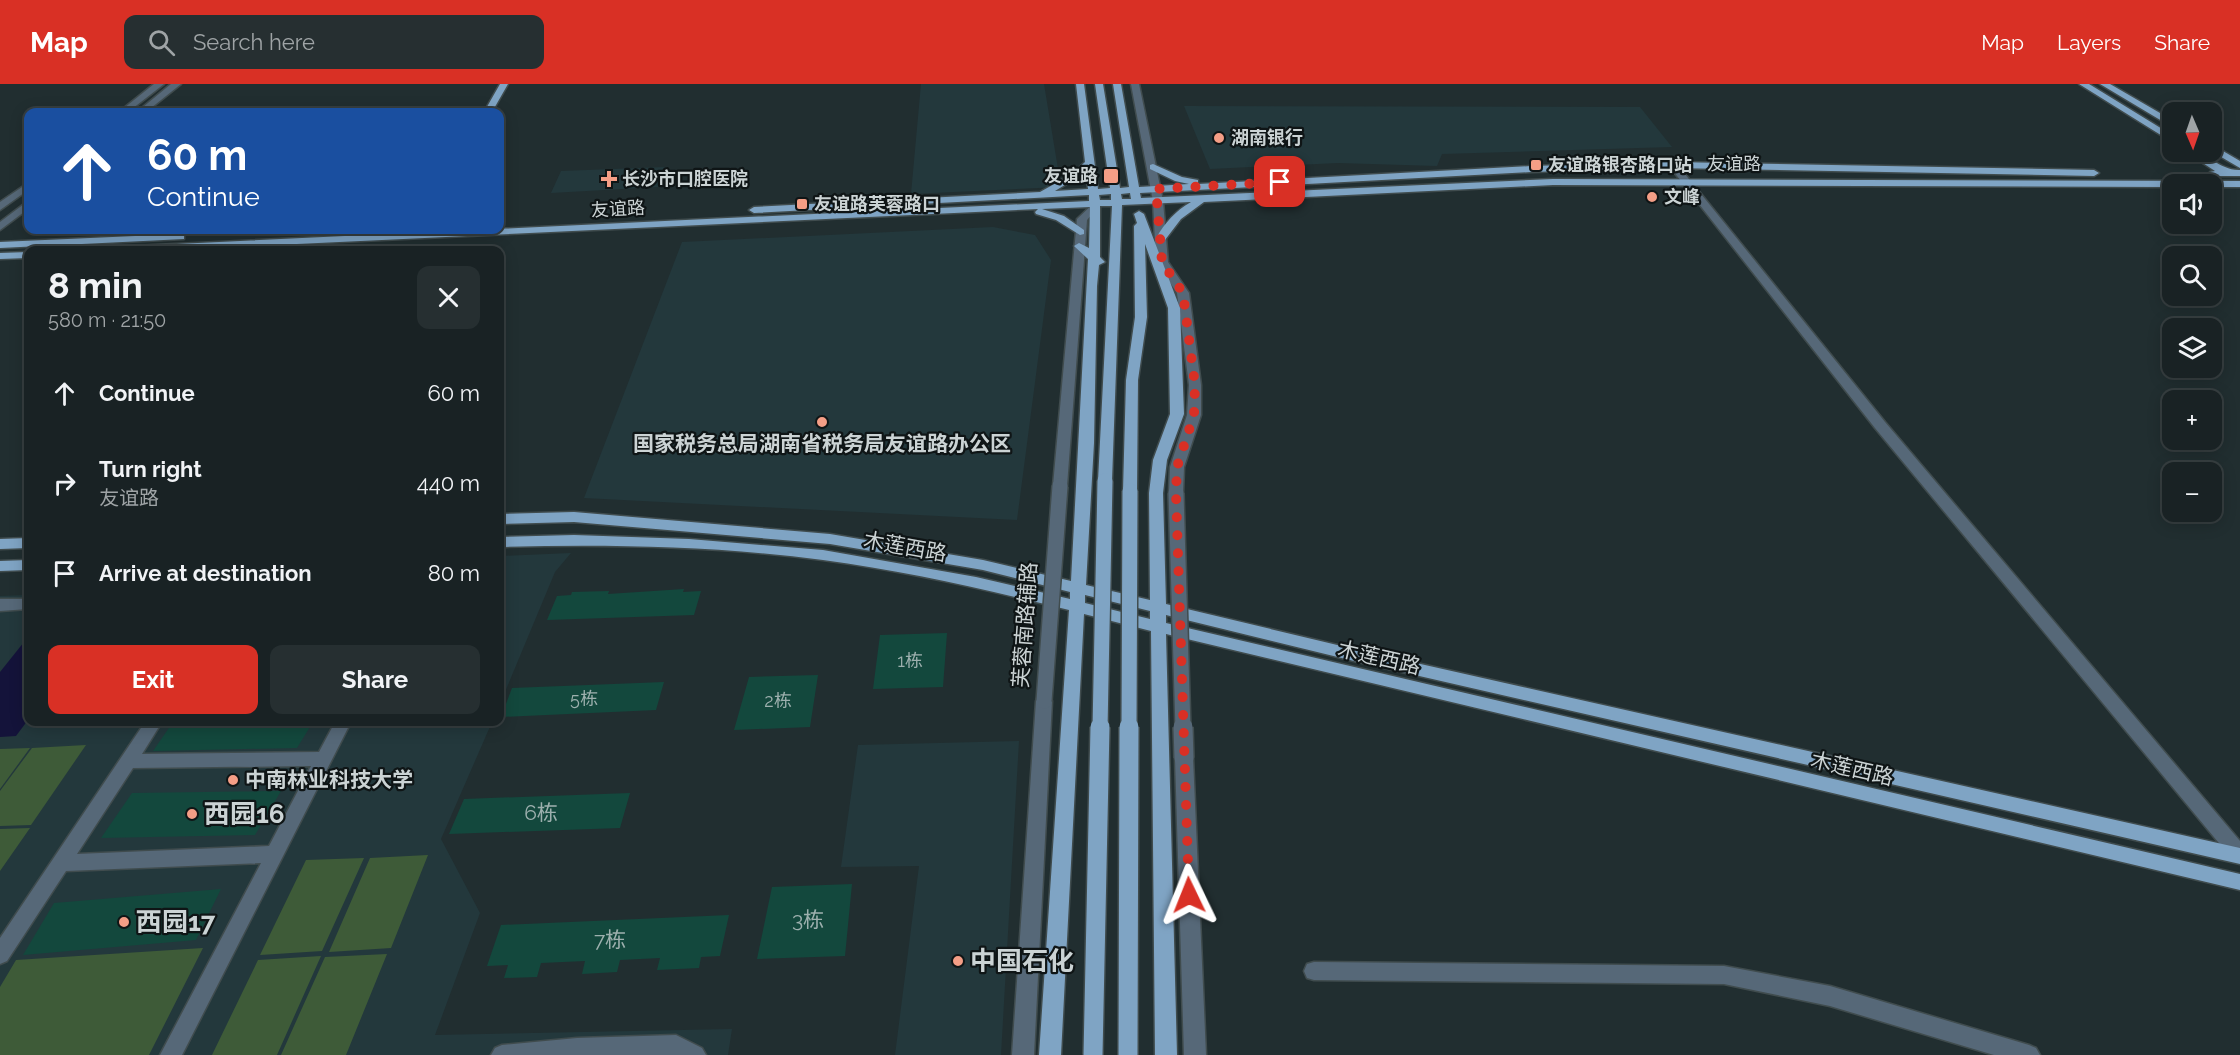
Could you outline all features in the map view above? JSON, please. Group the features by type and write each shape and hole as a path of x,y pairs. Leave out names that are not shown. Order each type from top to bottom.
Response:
{"main road":[{"path":"490,108 504,84"},
{"path":"500,108 514,84"},
{"path":"1050,1055 1078,607 1094,257 1095,205 1080,84"},
{"path":"1093,1055 1105,481 1117,203 1099,84"},
{"path":"1117,84 1136,202 1141,317 1132,380 1130,490 1128,1055"},
{"path":"2083,84 2162,134"},
{"path":"2104,84 2162,118"},
{"path":"2222,154 2240,165"},
{"path":"2208,162 2240,183"},
{"path":"1039,195 1076,176 1090,163"},
{"name":"友谊路","path":"1136,202 1156,189 1531,169 1672,165 2240,173"},
{"path":"1153,167 1179,179 1212,186"},
{"name":"友谊路","path":"504,228 1095,205 1553,182 1685,180 2240,183"},
{"name":"友谊路","path":"504,222 1115,191 1136,202"},
{"path":"1161,238 1173,220 1187,207 1209,199"},
{"path":"1136,202 1174,308 1177,414 1157,476 1157,627 1166,1055"},
{"path":"1026,208 1060,218 1080,232"},
{"path":"0,244 246,234"},
{"name":"友谊路","path":"174,246 359,234"},
{"path":"355,246 373,234"},
{"path":"362,246 373,234"},
{"path":"1079,246 1114,273"},
{"path":"0,256 24,255"},
{"path":"1162,262 1169,293"},
{"name":"木莲西路","path":"504,519 573,517 830,539 983,565 1743,746 2240,855"},
{"name":"木莲西路","path":"504,542 574,540 689,544 823,555 976,582 1351,675 2240,882"},
{"path":"0,544 24,543"},
{"path":"0,566 24,565"}],"street":[{"path":"128,108 160,84"},
{"path":"146,108 177,84"},
{"path":"1135,84 1153,167 1162,262 1183,293 1195,385 1194,415 1177,467 1176,493 1195,1055"},
{"path":"1672,165 1880,425 2240,855"},
{"path":"0,207 24,189"},
{"name":"芙蓉南路辅路","path":"1023,1055 1044,701 1080,232 1082,219 1095,205"},
{"path":"0,227 24,207"},
{"path":"0,604 24,604"},
{"path":"0,955 151,726"},
{"path":"171,1055 341,726"},
{"path":"128,761 324,759"},
{"path":"61,863 275,854"},
{"path":"1314,971 1724,975 1830,996 2029,1055"},
{"path":"502,1055 577,1047 676,1045 695,1055"}],"shaded area":[{"path":"921,84 1044,84 1061,187 911,194"},
{"path":"1184,106 1640,107 1672,147 1442,154 1437,166 1338,163 1210,169"},
{"name":"长沙市口腔医院","path":"665,167 658,187 551,193 561,171"},
{"name":"国家税务总局湖南省税务局友谊路办公区","path":"993,227 1035,235 1051,260 1017,520 584,498 682,242"},
{"path":"571,553 555,572 504,694 504,556"},
{"name":"中南林业科技大学","path":"24,595 24,726 490,726 441,839 480,913 435,1035 732,1029 728,1055 0,1055 0,596"},
{"path":"24,642 24,725 16,736 0,737 0,672"},
{"path":"1019,741 1001,1055 895,1055 919,866 841,867 858,745"}],"green space":[{"path":"86,745 31,825 0,826 0,791 32,748"},
{"path":"30,748 0,789 0,749"},
{"path":"30,828 0,871 0,829"},
{"path":"428,855 391,948 329,952 370,858"},
{"path":"364,858 322,951 260,955 306,860"},
{"path":"203,948 149,1055 0,1055 0,987 16,960"},
{"path":"387,954 346,1055 281,1055 325,957"},
{"path":"321,956 277,1055 212,1055 258,960"}],"building":[{"path":"684,589 683,592 701,591 694,615 547,620 557,596 571,595 572,592 609,591 608,594"},
{"path":"947,633 943,687 873,689 880,635"},
{"path":"818,675 810,727 734,730 749,677"},
{"path":"664,682 656,710 504,717 504,709 512,688"},
{"path":"170,726 311,726 297,748 153,751"},
{"name":"西园16","path":"281,791 255,835 101,838 132,793"},
{"path":"630,793 620,828 449,834 464,799"},
{"path":"852,884 845,956 757,959 772,887"},
{"name":"西园17","path":"221,889 196,940 23,955 54,903"},
{"path":"729,915 720,956 701,957 699,968 657,970 660,958 620,960 617,972 582,974 585,961 541,963 537,977 504,978 508,965 487,966 501,925"}],"place":[{"name":"湖南银行","path":"1219,138"},
{"name":"友谊路银杏路口站","path":"1536,165"},
{"name":"友谊路","path":"1111,176"},
{"name":"长沙市口腔医院","path":"609,179"},
{"name":"文峰","path":"1652,197"},
{"name":"友谊路芙蓉路口","path":"802,204"},
{"name":"国家税务总局湖南省税务局友谊路办公区","path":"822,422"},
{"name":"中南林业科技大学","path":"233,780"},
{"name":"西园16","path":"192,814"},
{"name":"西园17","path":"124,922"},
{"name":"中国石化","path":"958,961"}],"route":[{"path":"1189,895 1176,493 1177,467 1194,415 1195,385 1183,293 1162,262 1156,189 1280,182"}]}
